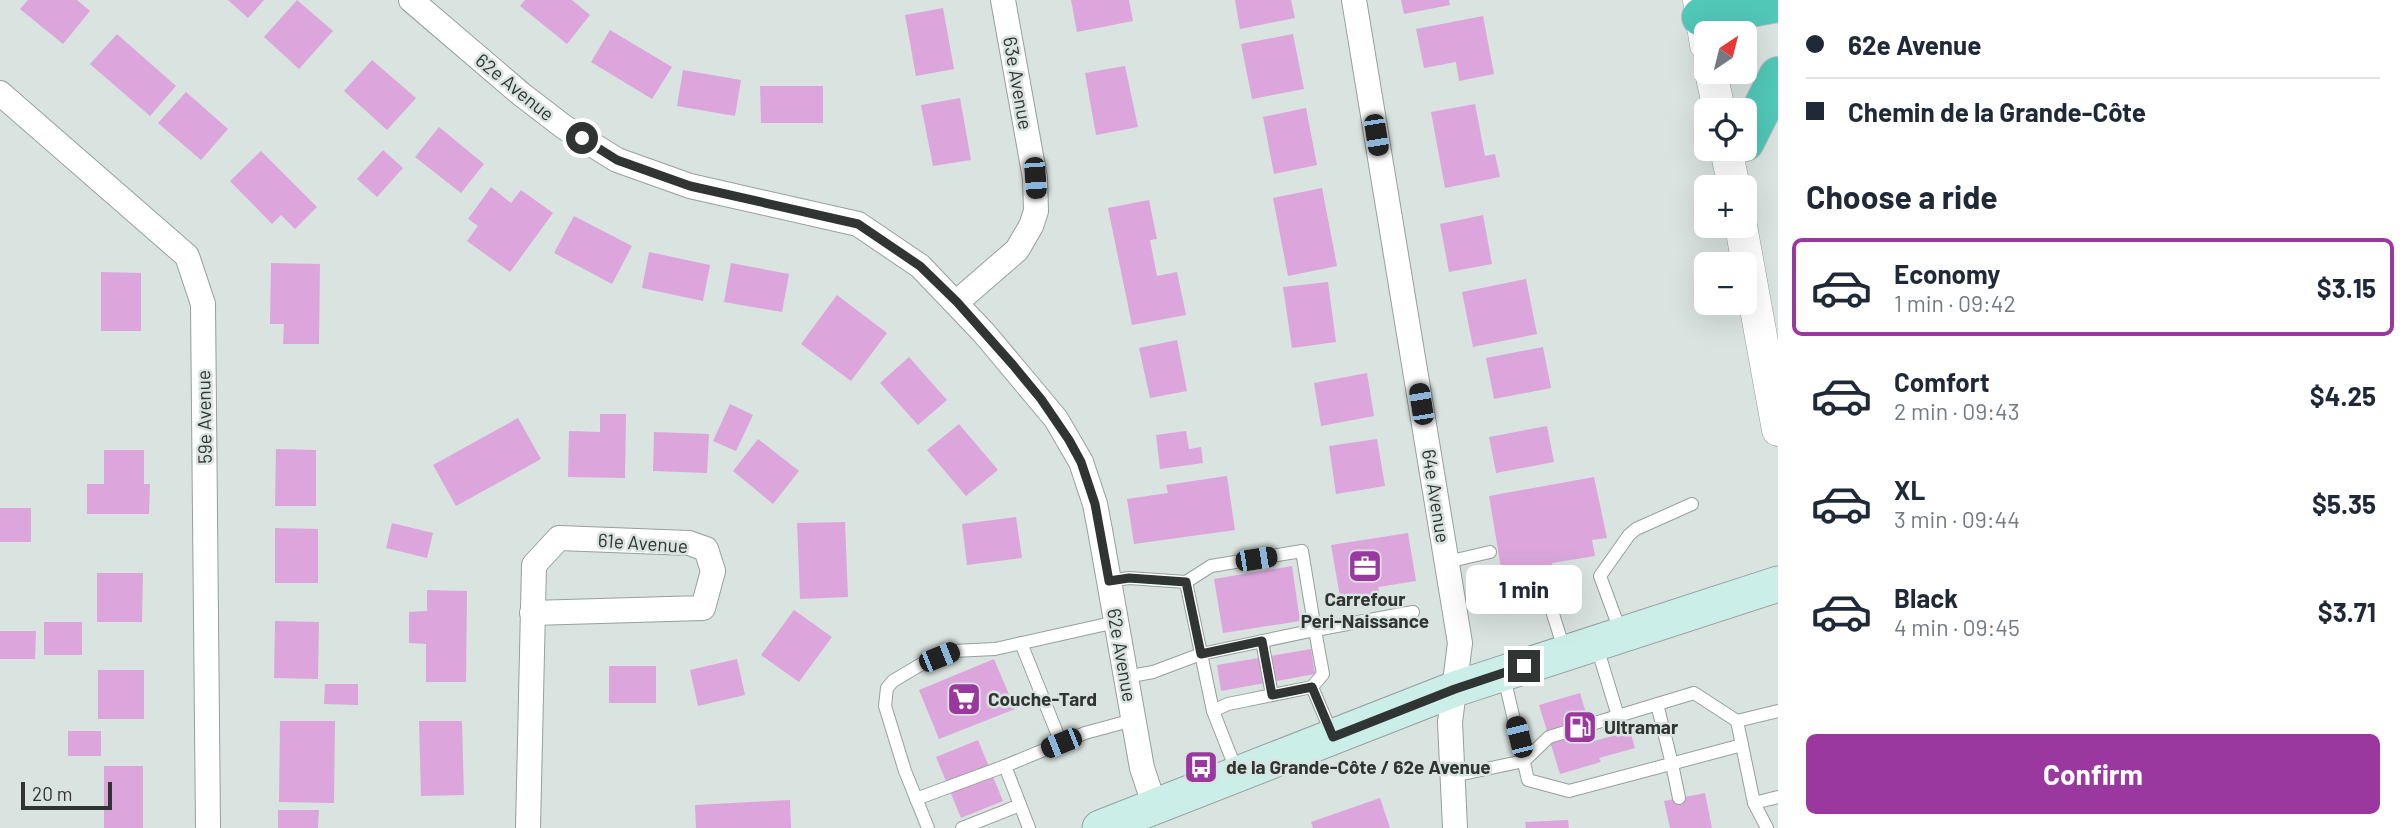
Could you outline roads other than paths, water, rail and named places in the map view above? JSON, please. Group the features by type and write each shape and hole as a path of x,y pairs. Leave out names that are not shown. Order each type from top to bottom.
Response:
{"highway":[{"path":"1702,20 1778,3"},
{"path":"1757,117 1778,76"}],"main road":[{"path":"1100,828 1455,689 1778,583"}],"street":[{"name":"62e Avenue","path":"411,0 521,94 564,127 617,160 690,186 858,224 920,266 957,302 1041,399 1081,462 1095,504 1142,768 1155,807"},
{"name":"63e Avenue","path":"957,302 1017,250 1036,211 1035,178 1003,0"},
{"name":"64e Avenue","path":"1354,0 1460,643 1450,722 1455,828"},
{"name":"59e Avenue","path":"0,93 187,256 203,304 208,828"},
{"path":"1743,238 1778,430"},
{"name":"61e Avenue","path":"528,828 532,613 534,565 559,538 689,543 706,549 713,571 703,608 532,613"}],"lane":[{"path":"1618,716 1594,643 1600,576 1636,528 1692,504"},
{"path":"1109,581 1129,578 1186,582 1211,566 1302,551 1323,674 1312,687 1228,704 1213,711"},
{"path":"1447,562 1490,552"},
{"path":"1186,582 1213,711 1238,775"},
{"path":"1546,592 1594,643"},
{"path":"1126,677 1153,672 1201,654 1413,612"},
{"path":"928,828 905,771 885,706 887,688 905,673 953,651 995,649 1116,622"},
{"path":"1262,641 1272,695"},
{"path":"1021,643 1061,743"},
{"path":"1503,673 1528,780 1569,791 1742,745"},
{"path":"1312,687 1333,737"},
{"path":"1453,776 1524,761 1549,737 1694,693 1737,721 1754,803 1767,828"},
{"path":"1657,704 1679,798"},
{"path":"1737,721 1778,711"},
{"path":"916,799 1099,728 1133,720"},
{"path":"1005,765 1029,828"},
{"path":"1754,803 1778,797"},
{"path":"962,828 1020,805"}],"place":[{"name":"Carrefour Peri-Naissance","path":"1365,566"},
{"name":"Couche-Tard","path":"964,699"},
{"name":"Ultramar","path":"1580,727"},
{"name":"de la Grande-Côte / 62e Avenue","path":"1201,767"}]}
